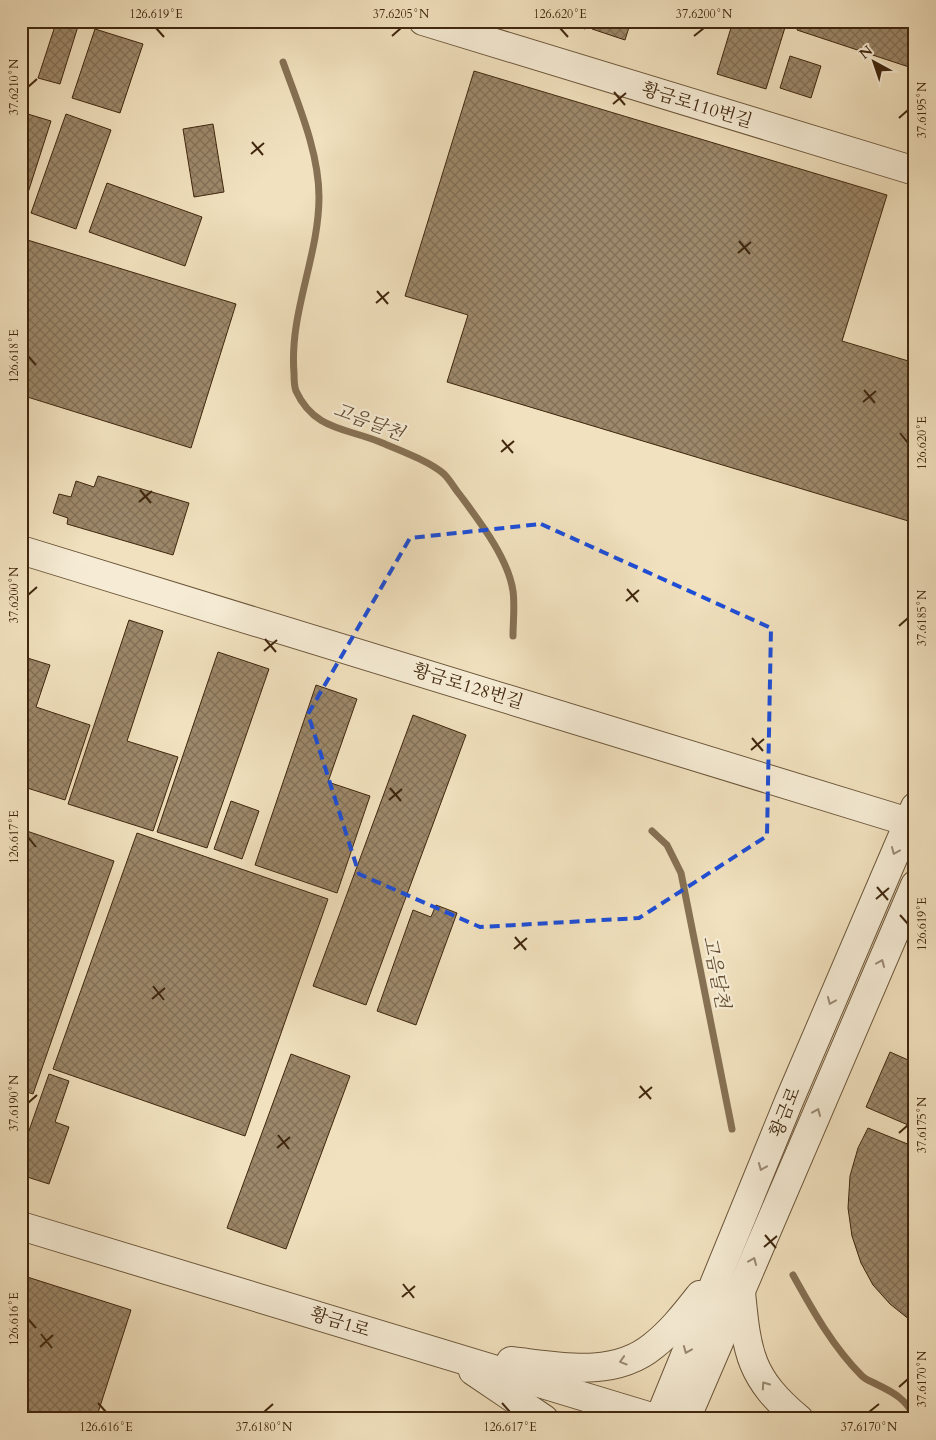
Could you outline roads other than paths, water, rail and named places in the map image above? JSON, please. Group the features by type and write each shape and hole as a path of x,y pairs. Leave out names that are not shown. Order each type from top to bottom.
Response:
{"street":[{"name":"황금로110번길","path":"422,21 915,171"},
{"name":"황금로128번길","path":"21,550 912,817"},
{"name":"황금로","path":"659,1419 793,1092 912,817"},
{"name":"황금로","path":"686,1419 915,885"},
{"name":"황금1로","path":"21,1226 659,1419"},
{"path":"449,1355 579,1368 608,1366 630,1360 651,1348 675,1326 720,1269"},
{"path":"740,1290 745,1335 752,1361 760,1379 772,1394 799,1419"},
{"path":"449,1355 544,1419"}],"waterway":[{"name":"고음달천","path":"283,62 312,146 319,197 318,219 296,328 294,351 296,391 303,404 322,421 413,456 438,469 446,476 484,529 505,566 513,591 513,636"},
{"name":"고음달천","path":"652,831 667,845 681,873 732,1129"},
{"name":"고음달천","path":"793,1275 824,1328 852,1365 864,1377 899,1398 908,1406 915,1417"}]}
